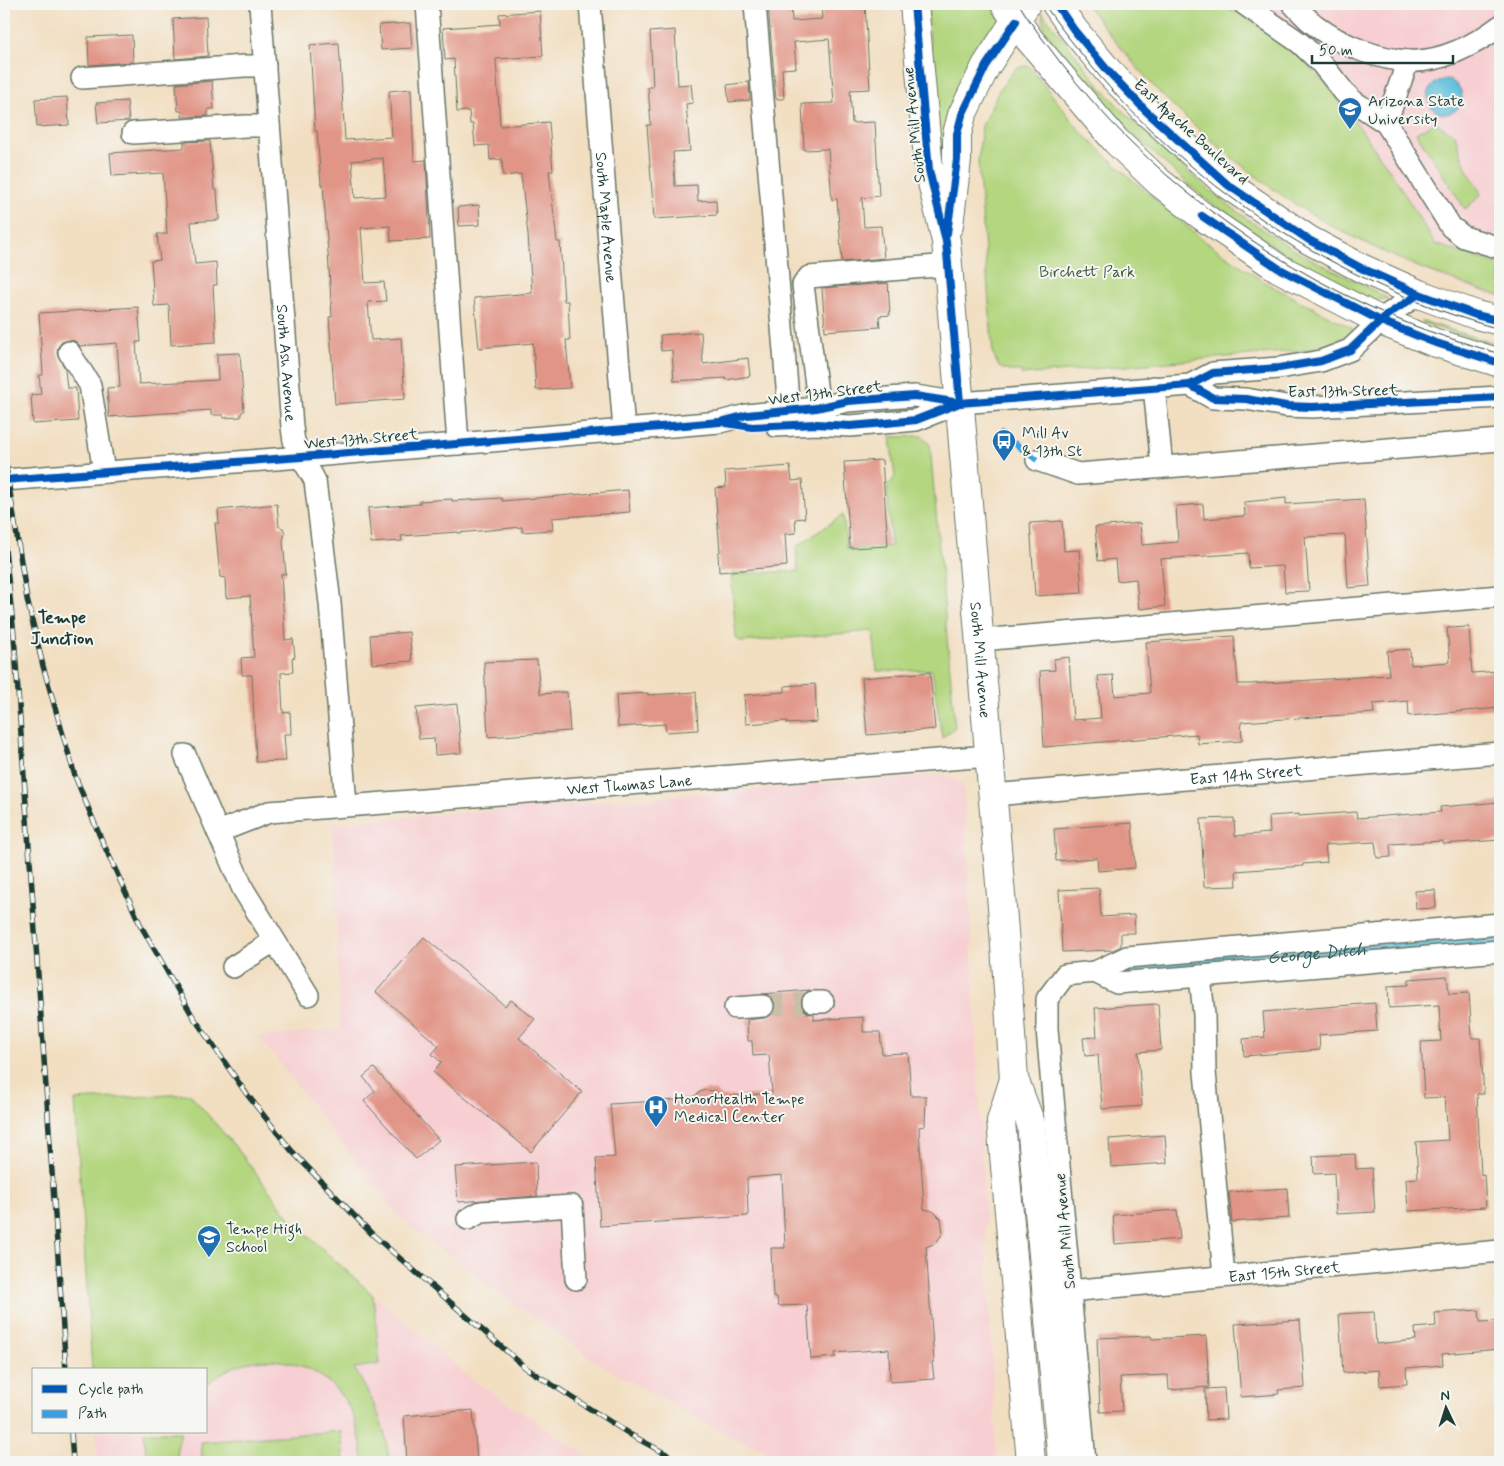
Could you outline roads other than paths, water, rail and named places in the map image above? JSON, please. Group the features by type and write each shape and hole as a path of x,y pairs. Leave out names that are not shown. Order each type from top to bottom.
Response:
{"main road":[{"name":"South Mill Avenue","path":"914,4 929,170 948,253 1014,1079 1031,1124 1062,1462"},
{"name":"East Apache Boulevard","path":"1056,4 1074,30 1108,71 1146,111 1228,185 1309,240 1361,268 1419,294 1476,315 1500,321"},
{"name":"South Mill Avenue","path":"948,253 958,134 962,115 1016,9"},
{"path":"1016,9 1069,88 1116,141 1166,188 1236,240 1278,268 1382,321 1433,342 1500,363"},
{"name":"South Mill Avenue","path":"1014,1079 1001,1121 1031,1462"}],"street":[{"name":"South Ash Avenue","path":"260,4 292,427 295,444 315,481 330,603 346,805"},
{"path":"427,4 458,444"},
{"name":"South Maple Avenue","path":"590,4 624,430"},
{"path":"755,4 789,418"},
{"path":"1244,4 1264,16 1300,43 1321,63 1353,101 1386,123 1451,227 1464,237 1500,248"},
{"path":"1293,4 1315,26 1346,44 1381,57 1408,61 1434,59 1458,50 1490,34 1500,26"},
{"path":"1300,43 1315,26"},
{"path":"1386,123 1408,61"},
{"path":"82,78 242,66 265,66"},
{"path":"133,133 269,126"},
{"path":"819,408 803,285 809,277 948,253"},
{"name":"East 13th Street","path":"960,403 1154,387 1190,386 1213,373 1279,368 1321,361 1350,350 1410,298 1419,294"},
{"path":"69,352 90,384 104,472"},
{"name":"East 13th Street","path":"1190,386 1213,398 1246,400 1286,406 1500,397"},
{"path":"1154,387 1162,467"},
{"name":"West 13th Street","path":"4,480 720,422 752,427 848,401 915,396 960,403"},
{"name":"West 13th Street","path":"789,418 850,426 916,420 960,403"},
{"path":"1037,460 1078,474 1500,440"},
{"path":"980,640 1500,596"},
{"name":"East 14th Street","path":"992,795 1500,753"},
{"path":"185,755 243,889 308,995"},
{"name":"West Thomas Lane","path":"218,832 269,812 989,756"},
{"path":"1095,972 1127,957 1500,924"},
{"path":"233,967 274,941"},
{"path":"1095,972 1117,983 1500,951"},
{"name":"South Mill Avenue","path":"1084,1462 1046,1029 1047,999 1065,975 1095,972"},
{"path":"1200,976 1204,1015 1205,1072 1224,1276"},
{"path":"735,1008 763,1006"},
{"path":"468,1219 481,1212 572,1206 576,1279"},
{"name":"East 15th Street","path":"1069,1291 1500,1251"}],"water":[{"path":"1445,80 1452,81 1457,85 1461,90 1461,104 1457,109 1452,113 1445,114 1438,113 1433,109 1429,104 1428,97 1429,90 1433,85 1438,81"}],"waterway":[{"name":"George Ditch","path":"1133,969 1500,937"}],"tunnel":[{"path":"763,1006 813,1002"}],"tram line":[{"path":"1019,4 1060,62 1093,102 1129,140 1167,175 1249,239 1339,292 1386,314 1414,326 1500,354"},
{"path":"1044,4 1080,52 1120,99 1166,144 1215,186 1269,224 1324,257 1382,287 1441,311 1500,329"}],"railway":[{"path":"4,455 27,599 43,666 75,776 141,926 192,1015 246,1093 291,1150 372,1234 526,1368 631,1435 681,1462"},
{"path":"4,540 14,635 66,1368"},
{"path":"71,1434 73,1462"}],"place":[{"name":"Arizona State University","path":"1350,130"},
{"name":"Mill Av & 13th St","path":"1004,462"},
{"name":"HonorHealth Tempe Medical Center","path":"656,1128"},
{"name":"Tempe High School","path":"209,1258"}],"district":[{"name":"Tempe Junction","path":"62,628"}],"park label":[{"name":"Birchett Park","path":"1087,271"}]}
